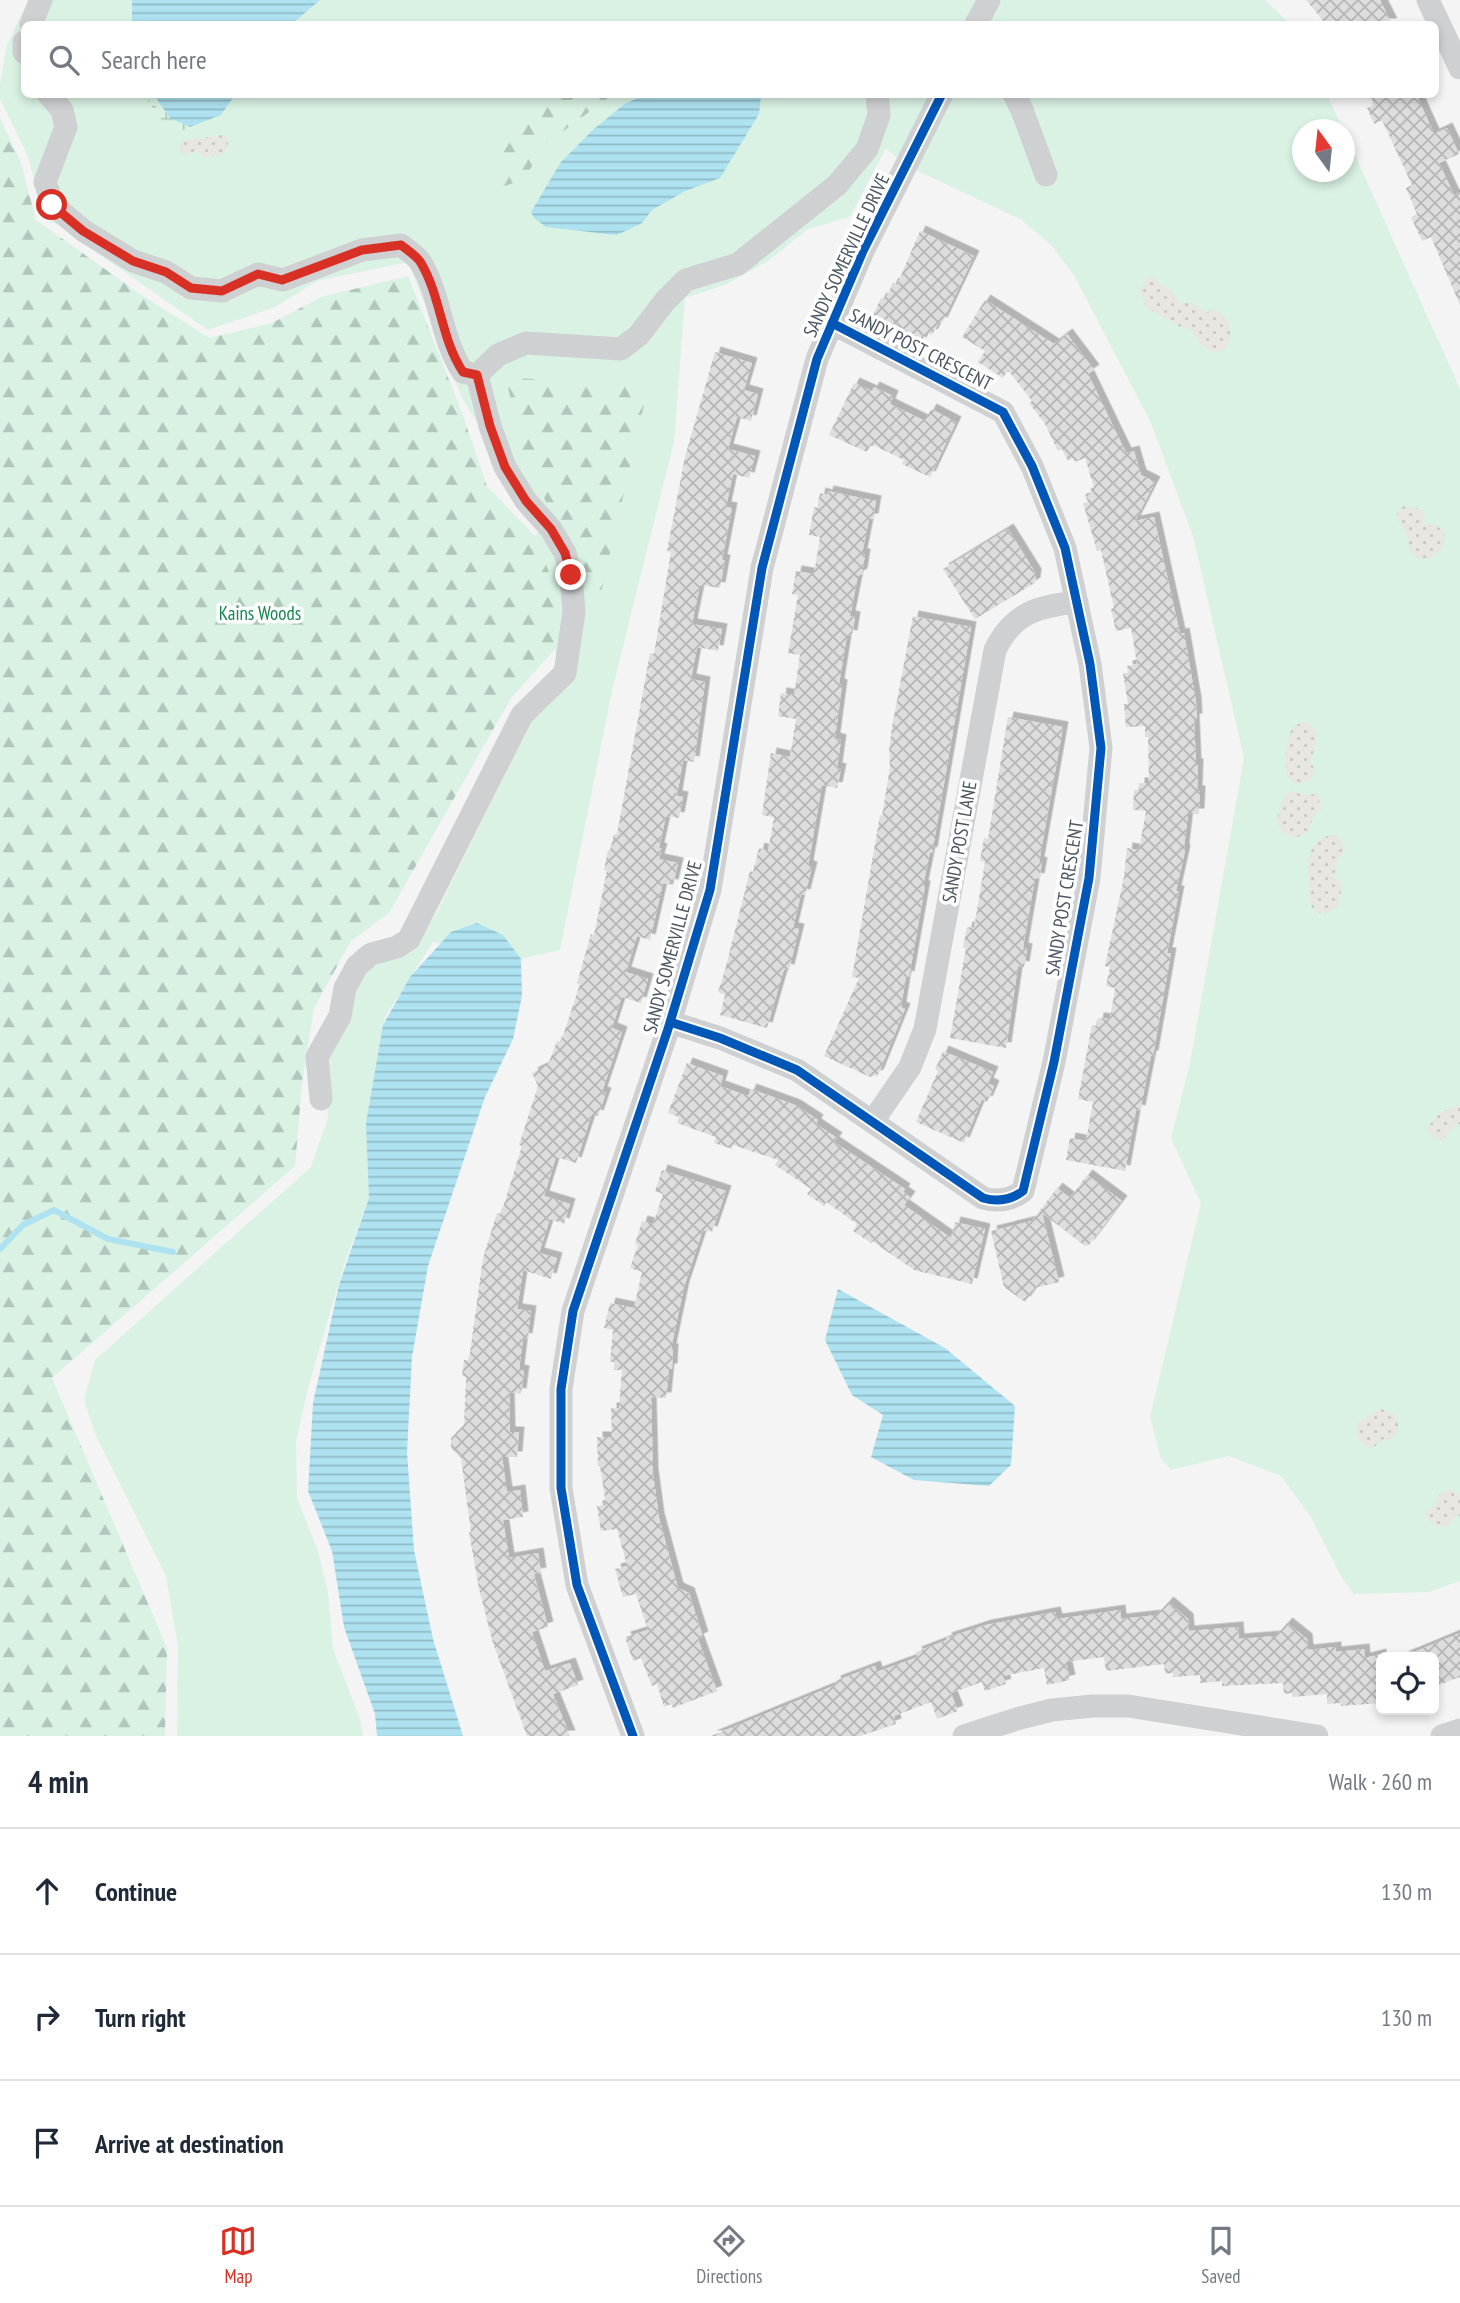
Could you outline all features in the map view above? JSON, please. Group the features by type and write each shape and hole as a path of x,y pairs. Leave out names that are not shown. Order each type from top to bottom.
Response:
{"street":[{"path":"33,21 41,0"},
{"path":"978,21 989,0"},
{"path":"1428,0 1438,21"},
{"path":"1439,23 1460,68"},
{"path":"52,98 62,110 65,127 45,181 52,205 83,231 133,261 166,272 191,288 222,291 258,274 282,280 362,250 401,245 420,261 434,292 453,356 463,372 477,375"},
{"path":"477,375 498,355 526,343 621,349 639,335 686,280 738,264 837,185 867,149 879,115 877,98"},
{"name":"SANDY SOMERVILLE DRIVE","path":"633,1736 577,1585 561,1488 561,1388 573,1311 670,1022 710,890 762,568 817,359 863,251 940,98"},
{"path":"1016,98 1046,175"},
{"name":"SANDY POST CRESCENT","path":"670,1022 720,1038 797,1070 983,1198 1007,1200 1024,1191 1054,1062 1089,878 1101,748 1090,664 1077,602 1060,537 1032,466 1003,412 832,324"},
{"path":"321,1099 317,1057 340,1016 345,988 357,966 371,954 397,947 409,939 522,715 565,673 574,612 571,575 565,553 551,529 526,501 505,467 490,426 477,375"},
{"name":"SANDY POST LANE","path":"873,1121 910,1067 925,1029 995,650 1009,627 1022,616 1058,604 1077,602"},
{"path":"964,1736 1052,1710 1105,1706 1141,1708 1317,1736"},
{"path":"1442,1736 1460,1730"}],"green space":[{"path":"28,0 1265,0 1287,21 21,21 21,98 1328,98 1338,119 1292,119 1292,182 1355,182 1355,155 1460,389 1460,1581 1429,1592 1354,1594 1342,1578 1311,1517 1281,1476 1229,1456 1171,1470 1161,1459 1150,1417 1201,1203 1171,1138 1190,1063 1244,758 1193,536 1151,423 1074,275 1052,246 1022,220 907,166 886,148 850,217 808,229 768,261 725,285 685,298 674,442 612,691 560,950 521,959 433,942 385,1017 367,1123 369,1198 345,1262 309,1384 296,1442 297,1498 318,1551 328,1592 333,1649 360,1719 363,1736 177,1736 178,1647 166,1576 95,1434 84,1400 95,1360 311,1167 328,1118 326,1059 367,969 411,949 435,916 538,708 565,685 555,649 556,590 535,536 541,527 462,398 408,262 317,281 275,307 208,330 43,215 28,156 0,99 7,45"},
{"path":"147,98 242,98 230,113 205,127 172,130 157,115"},
{"path":"544,98 608,98 546,144 523,180 498,188 504,151 523,122"},
{"name":"Kains Woods","path":"0,118 20,160 36,220 140,294 209,338 272,323 321,297 408,276 461,410 487,486 535,536 556,590 555,649 511,698 389,913 351,941 314,1008 302,1083 295,1166 52,1378 167,1648 165,1736 0,1736"},
{"path":"506,378 649,383 597,610 522,451"}],"sand":[{"path":"226,136 228,145 225,152 219,155 205,158 197,150 187,155 182,154 179,147 182,141"},
{"path":"1154,277 1162,286 1170,289 1181,304 1190,302 1208,313 1210,309 1220,313 1226,319 1230,336 1223,350 1206,348 1188,328 1182,328 1147,308 1140,291 1147,278"},
{"path":"1404,506 1423,512 1423,525 1432,523 1444,531 1442,546 1434,556 1422,559 1411,552 1397,512"},
{"path":"1304,721 1316,733 1310,761 1316,772 1309,781 1295,784 1287,776 1285,758 1293,727"},
{"path":"1291,790 1302,795 1316,794 1320,797 1322,809 1314,816 1308,832 1295,838 1284,833 1278,821 1283,800"},
{"path":"1330,835 1337,835 1345,849 1336,863 1336,874 1332,876 1341,882 1342,886 1338,907 1325,914 1314,911 1310,902 1308,862 1316,843"},
{"path":"1460,1105 1460,1124 1441,1141 1435,1139 1427,1129 1431,1123 1442,1112"},
{"path":"1380,1409 1396,1417 1397,1434 1389,1441 1383,1439 1373,1448 1367,1448 1358,1438 1356,1428 1359,1422"},
{"path":"1452,1489 1460,1496 1460,1515 1447,1526 1435,1526 1426,1516 1427,1509 1434,1506 1440,1494"}],"water":[{"path":"132,0 320,0 296,21 132,21"},
{"path":"156,98 233,98 221,115 190,127 170,118"},
{"path":"638,98 761,98 759,114 720,178 685,191 652,210 642,223 616,235 546,227 534,218 531,212 561,162 594,129 626,103"},
{"path":"477,923 503,935 521,959 522,996 513,1039 485,1097 428,1266 412,1357 407,1452 414,1550 433,1639 463,1736 377,1736 375,1714 344,1627 332,1551 308,1491 313,1403 339,1285 369,1198 366,1123 383,1025 410,977 451,932"},
{"path":"838,1289 945,1348 1015,1406 1011,1465 989,1486 914,1480 871,1457 883,1415 852,1395 825,1340"}],"building":[{"path":"1306,0 1380,0 1390,21 1324,21"},
{"path":"1371,98 1418,98 1434,134 1447,128 1459,154 1439,163 1454,195 1460,192 1460,305 1431,237 1422,241 1411,217 1417,214 1406,188 1412,185 1382,120 1374,124 1367,108 1374,105"},
{"path":"920,231 974,256 942,323 939,322 932,335 926,332 921,343 871,319 881,298 885,300 893,283 897,285"},
{"path":"985,300 1054,344 1067,334 1094,370 1088,374 1126,453 1134,451 1141,475 1155,482 1135,521 1154,517 1180,634 1184,633 1196,702 1197,719 1194,719 1198,764 1197,791 1200,791 1199,814 1188,814 1185,851 1176,891 1179,891 1167,953 1171,953 1153,1056 1140,1111 1136,1110 1125,1171 1066,1160 1070,1138 1086,1141 1093,1102 1078,1099 1092,1025 1097,1026 1098,1018 1110,1019 1115,988 1106,986 1110,967 1105,966 1124,877 1127,848 1139,850 1146,811 1133,810 1134,790 1139,790 1139,783 1149,783 1148,737 1145,737 1145,726 1126,727 1124,704 1128,704 1123,673 1128,673 1127,666 1137,664 1131,628 1116,631 1111,609 1114,608 1101,550 1097,551 1083,503 1088,502 1085,494 1095,491 1085,458 1075,462 1073,458 1068,461 1062,449 1058,451 1045,424 1029,403 1032,401 1008,370 1003,378 978,362 985,351 962,337"},
{"path":"715,352 752,363 744,390 758,394 751,421 737,417 728,449 755,456 749,478 733,474 726,507 732,508 722,560 725,560 720,588 700,585 692,624 722,629 718,651 697,647 691,679 705,682 694,762 683,760 677,796 683,797 679,818 666,816 659,848 662,849 659,859 678,863 673,885 663,883 650,940 637,936 626,972 648,979 641,1003 622,997 612,1028 622,1032 602,1092 606,1093 598,1116 592,1114 576,1163 556,1157 544,1196 570,1204 564,1224 550,1219 539,1253 557,1258 551,1279 523,1270 517,1309 531,1311 527,1339 523,1338 519,1370 524,1371 521,1394 509,1392 510,1432 519,1432 517,1457 502,1457 507,1492 520,1490 523,1517 503,1520 509,1558 538,1553 541,1573 534,1574 548,1627 532,1632 545,1671 570,1663 578,1685 553,1694 570,1736 527,1736 493,1643 479,1589 469,1532 461,1458 451,1448 451,1438 464,1425 466,1377 462,1376 464,1360 469,1360 483,1258 497,1213 501,1214 538,1086 532,1073 548,1065 557,1041 561,1042 580,984 577,983 591,934 594,935 607,870 604,870 608,850 614,834 617,834 650,653 654,654 671,552 667,551 685,457"},
{"path":"854,383 872,391 874,387 893,396 890,404 925,421 931,409 956,422 930,477 902,464 904,460 871,444 867,452 829,435"},
{"path":"828,491 876,501 873,519 869,519 862,554 865,554 862,574 858,576 850,616 855,617 852,636 847,635 839,684 842,685 835,738 841,740 837,768 841,769 837,788 822,785 808,866 812,867 805,895 801,894 793,928 799,929 789,970 784,969 767,1028 720,1015 725,995 718,992 750,871 753,872 759,848 768,851 774,817 762,815 771,753 790,757 796,719 778,716 781,693 794,695 800,655 788,653 798,595 792,594 796,571 814,574 820,537 809,535 814,507 817,508 820,493 827,495"},
{"path":"1008,529 1036,574 1035,583 975,619 943,569"},
{"path":"913,616 971,627 909,977 906,976 901,1007 905,1009 878,1075 870,1077 824,1056 859,978 852,977 880,815 882,816 890,767 892,727"},
{"path":"1008,717 1063,727 1039,862 1042,863 1039,879 1035,878 1023,948 1027,949 1024,967 1018,966 1006,1048 950,1038 966,948 963,948 967,927 974,928 985,862 980,861 984,838 988,839"},
{"path":"943,1051 993,1072 988,1083 994,1086 987,1102 982,1099 964,1143 916,1122 938,1071 935,1070"},
{"path":"687,1063 723,1076 720,1086 748,1096 751,1089 795,1105 818,1120 816,1124 837,1138 834,1142 905,1189 903,1192 910,1197 904,1205 951,1238 955,1222 985,1229 972,1284 914,1270 872,1241 871,1243 853,1231 857,1224 826,1202 824,1206 807,1194 811,1189 775,1165 778,1160 733,1145 732,1149 714,1143 716,1137 677,1123 679,1117 668,1113"},
{"path":"662,1170 726,1191 712,1232 703,1230 684,1287 671,1349 672,1369 669,1369 666,1398 651,1397 653,1474 659,1518 678,1588 689,1593 703,1637 698,1639 717,1691 673,1708 671,1704 664,1707 657,1684 652,1686 641,1658 633,1661 625,1637 648,1630 636,1594 623,1597 615,1569 627,1566 617,1529 601,1531 597,1506 606,1505 598,1466 597,1437 612,1437 611,1408 619,1408 622,1370 614,1370 614,1362 610,1362 613,1330 604,1328 610,1303 634,1308 642,1272 630,1268 642,1221 653,1224 663,1194 655,1191"},
{"path":"1087,1175 1122,1201 1089,1245 1085,1246 1042,1213 1059,1282 1035,1288 1025,1302 1004,1287 991,1231 1032,1221 1057,1188 1070,1198"},
{"path":"1168,1602 1188,1619 1189,1631 1238,1627 1239,1639 1276,1636 1287,1623 1307,1639 1308,1650 1336,1647 1336,1652 1364,1649 1365,1658 1376,1655 1376,1703 1341,1706 1341,1703 1327,1704 1327,1694 1292,1697 1292,1693 1284,1694 1283,1683 1222,1686 1222,1681 1200,1683 1200,1675 1173,1677 1173,1673 1165,1674 1164,1664 1106,1671 1104,1657 1066,1662 1070,1680 1047,1685 1044,1668 1003,1676 1006,1684 985,1691 982,1682 951,1693 958,1711 937,1719 931,1702 894,1716 896,1724 860,1736 711,1736 836,1685 835,1681 875,1666 877,1672 918,1657 916,1652 947,1640 946,1638 986,1625 1055,1612 1057,1619 1120,1610 1121,1619 1157,1615"},
{"path":"1460,1633 1460,1677 1439,1685 1439,1652 1414,1652"}],"waterway":[{"path":"0,1249 23,1225 54,1210 108,1239 173,1252"}],"cycle path":[{"path":"633,1736 577,1585 561,1488 561,1389 573,1311 668,1029 710,890 762,568 817,359 863,251 940,98"},
{"path":"670,1022 720,1038 797,1070 983,1198 1004,1199 1023,1191 1054,1062 1089,878 1101,748 1090,664 1065,548 1032,466 1003,412 832,323"}],"route":[{"path":"52,205 83,231 133,261 166,272 191,288 222,291 258,274 282,280 362,250 401,245 420,261 434,292 453,356 463,372 477,375 490,426 505,467 526,501 551,529 565,553 571,575"}]}
